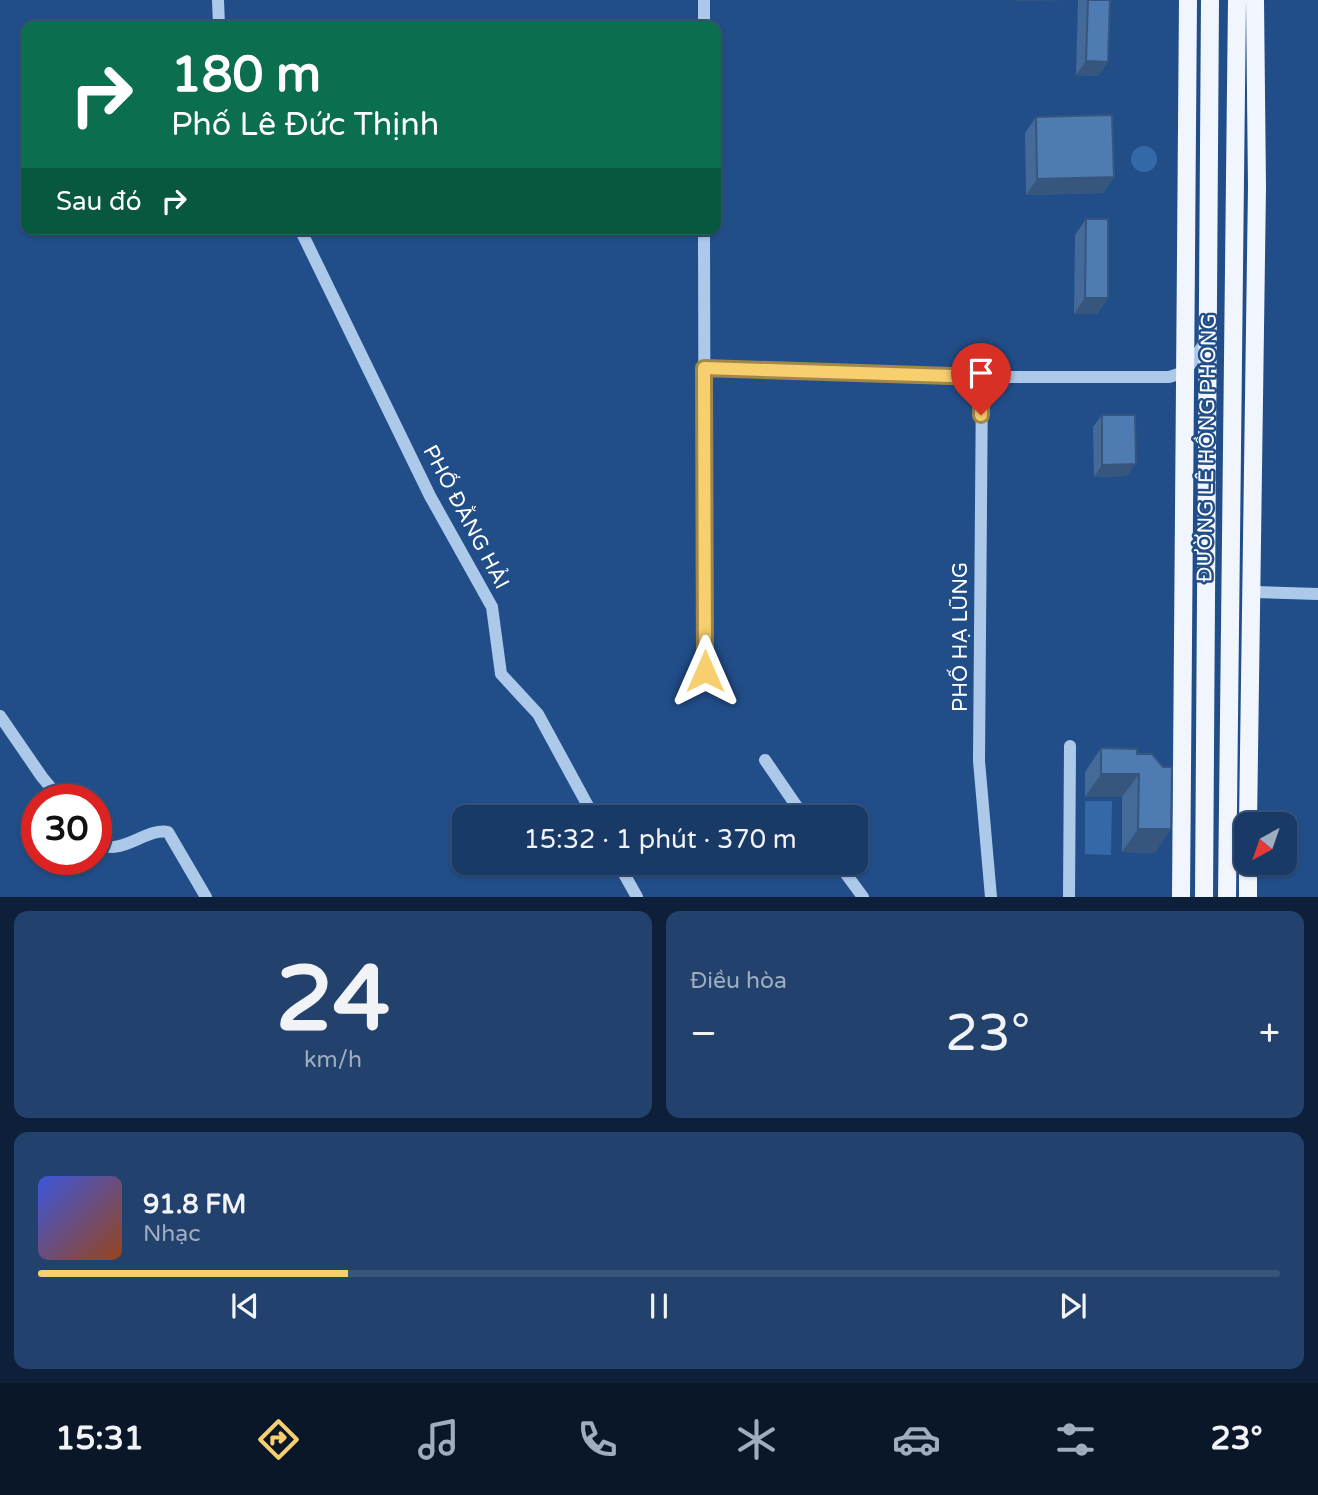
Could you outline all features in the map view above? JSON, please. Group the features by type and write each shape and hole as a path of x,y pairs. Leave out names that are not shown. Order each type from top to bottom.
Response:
{"main road":[{"name":"ĐƯỜNG LÊ HỒNG PHONG","path":"1181,897 1188,0"},
{"name":"ĐƯỜNG LÊ HỒNG PHONG","path":"1204,897 1210,0"},
{"name":"ĐƯỜNG LÊ HỒNG PHONG","path":"1227,897 1237,0"},
{"name":"ĐƯỜNG LÊ HỒNG PHONG","path":"1248,812 1253,592 1252,356 1257,187 1255,0"},
{"path":"1184,733 1248,738"},
{"path":"1248,875 1248,897"}],"street":[{"path":"218,0 219,21"},
{"path":"704,0 704,21"},
{"name":"PHỐ ĐẰNG HẢI","path":"303,235 430,496 492,607 501,674 538,714 587,805"},
{"path":"704,235 705,671"},
{"path":"704,368 982,377 1169,377 1185,372 1206,341"},
{"name":"PHỐ HẠ LŨNG","path":"982,377 979,761 991,897"},
{"path":"1253,592 1318,594"},
{"path":"0,716 48,784"},
{"path":"1069,897 1070,746"},
{"path":"765,760 796,805"},
{"path":"112,846 118,847 158,830 168,832 206,897"},
{"path":"625,875 637,897"},
{"path":"847,875 863,897"}],"shaded area":[{"path":"1144,146 1153,150 1157,159 1153,168 1144,172 1135,168 1131,159 1135,150"},
{"path":"1085,801 1112,801 1111,855 1085,854"}],"building":[{"path":"1088,0 1110,0 1108,62 1086,61"},
{"path":"1112,115 1114,177 1037,179 1036,117"},
{"path":"1086,219 1108,219 1108,298 1085,298"},
{"path":"1102,415 1135,415 1136,464 1102,465"},
{"path":"1101,748 1137,749 1137,754 1152,754 1163,767 1172,767 1171,829 1138,829 1139,774 1101,774"}],"route":[{"path":"705,671 704,368 982,377 981,415"}]}
